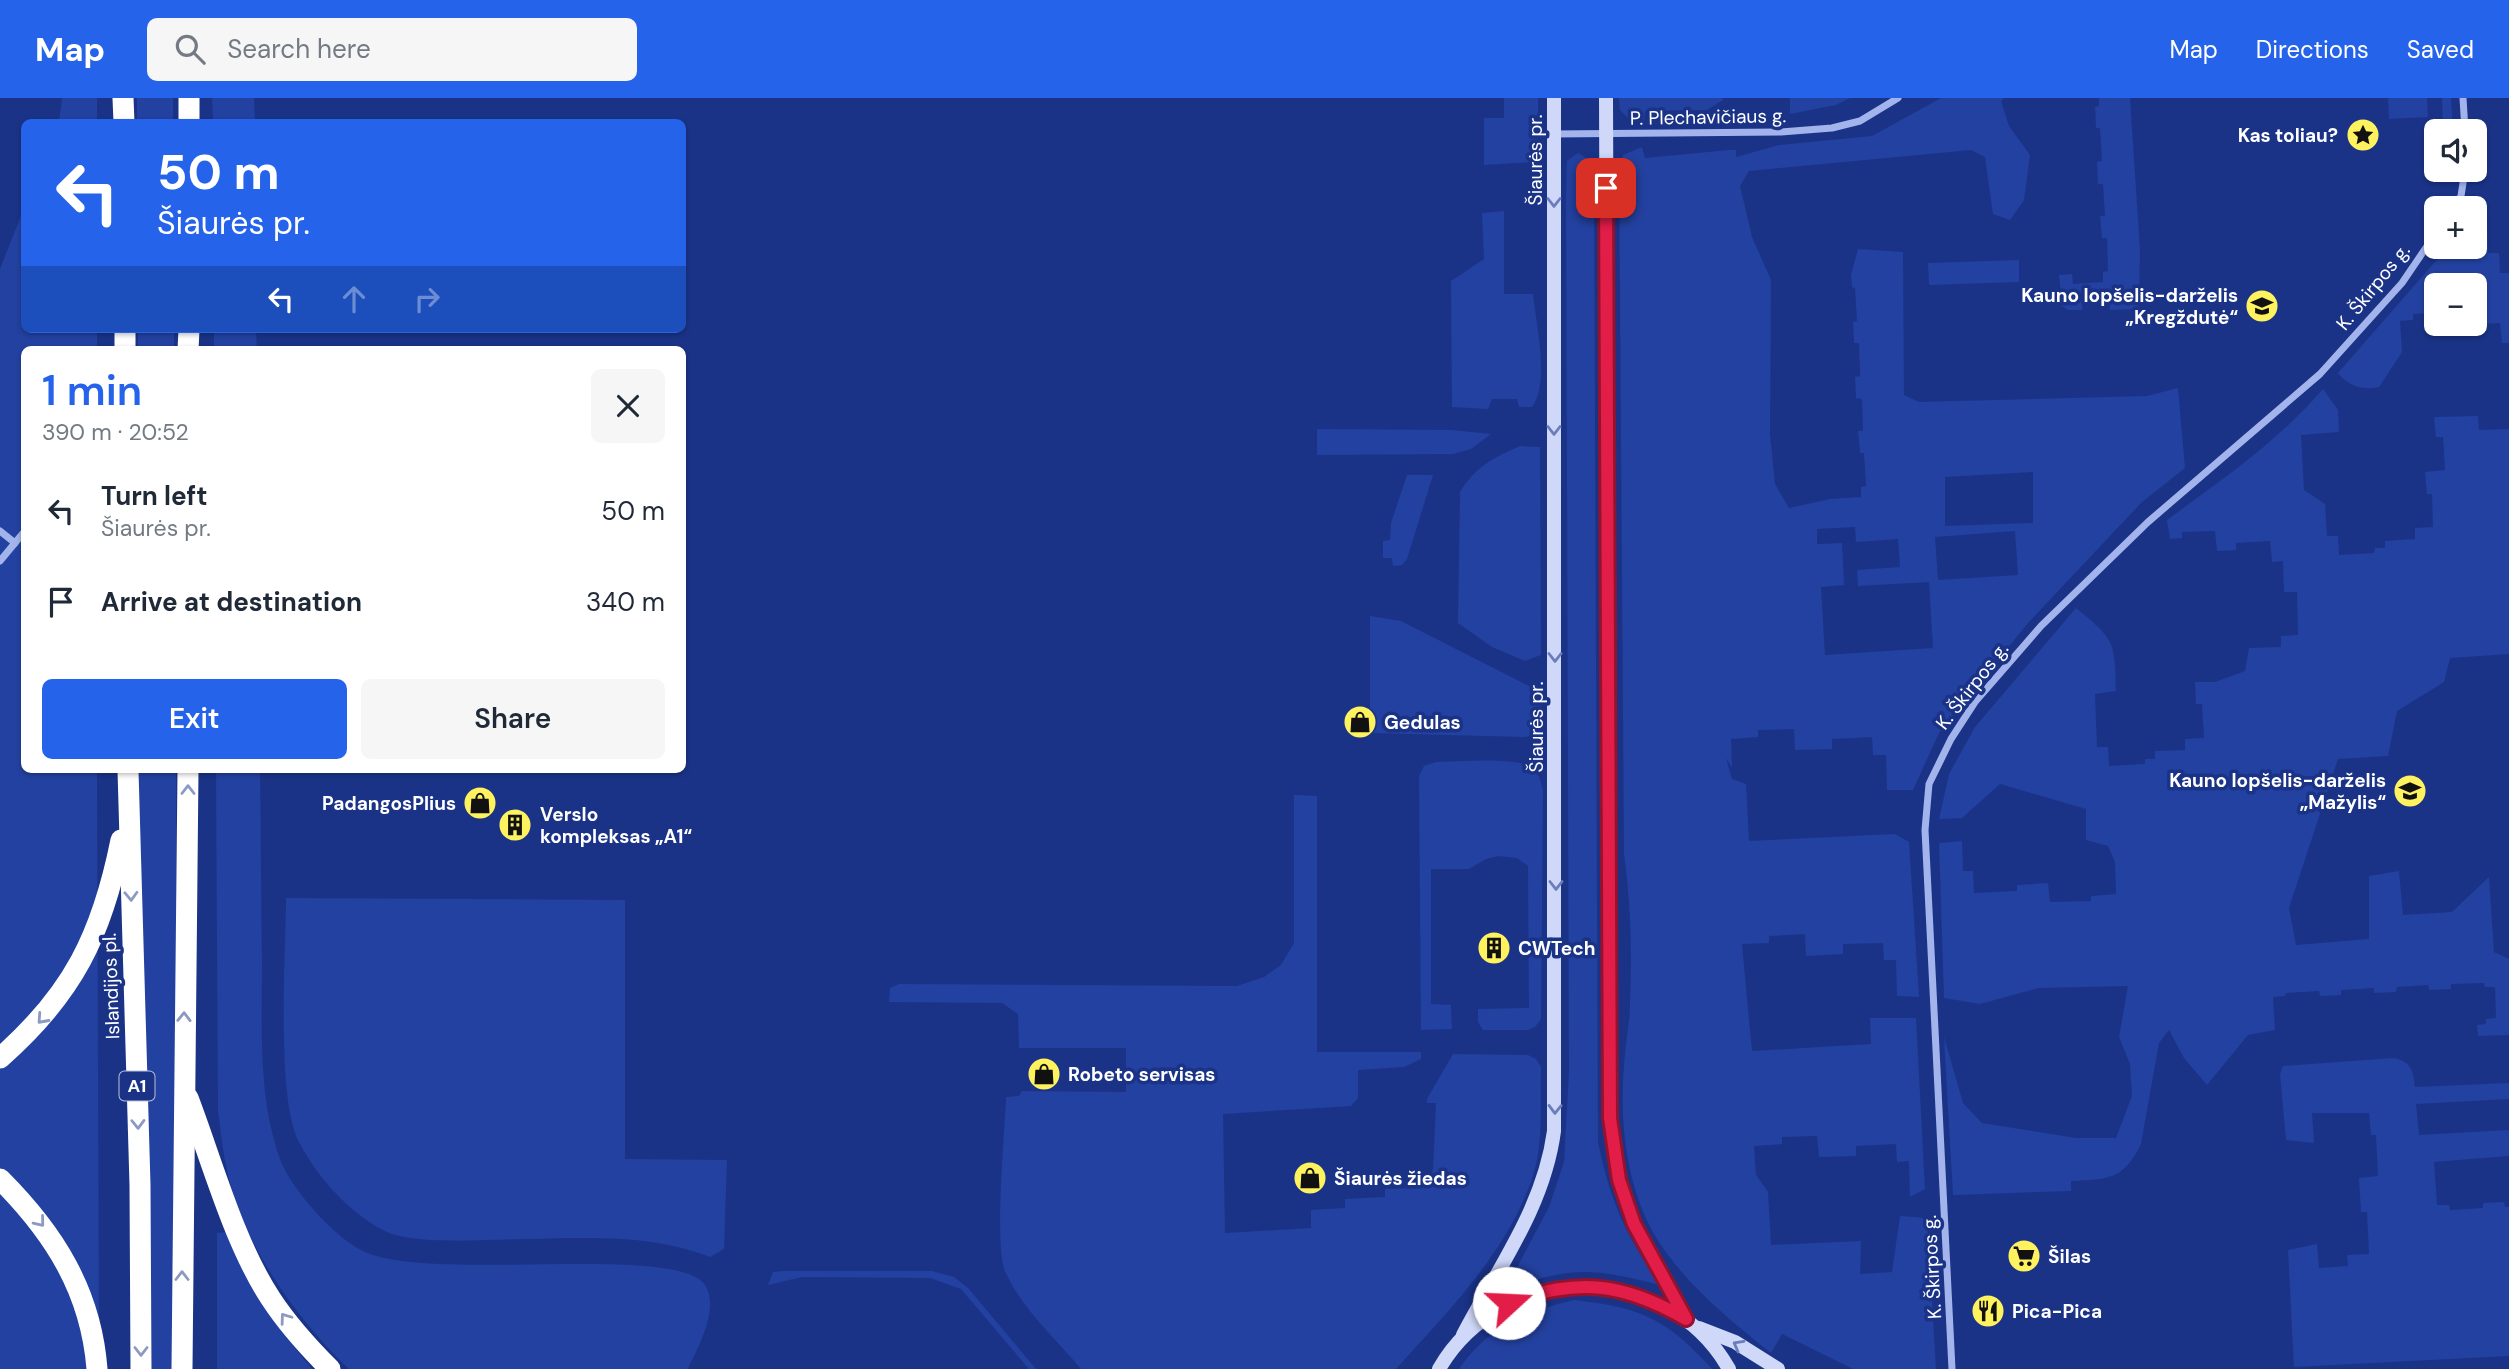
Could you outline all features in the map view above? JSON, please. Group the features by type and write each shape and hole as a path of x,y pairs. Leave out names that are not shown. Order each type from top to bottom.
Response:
{"highway":[{"path":"123,98 124,119"},
{"path":"189,98 189,119"},
{"name":"Islandijos pl.","path":"128,773 140,1172 141,1369"},
{"name":"A1","path":"182,1369 188,773"},
{"path":"0,1058 40,1020 76,973 93,937 114,872 128,804"},
{"path":"183,1086 246,1252 269,1297 300,1339 330,1369"},
{"path":"0,1179 51,1236 72,1271 87,1309 97,1369"}],"main road":[{"name":"Šiaurės pr.","path":"1464,1335 1524,1227 1543,1185 1555,1131 1554,98"},
{"path":"1606,98 1610,1118 1619,1180 1634,1224 1691,1323 1720,1353 1729,1369"},
{"path":"1427,1369 1443,1363 1464,1335 1509,1303 1538,1292 1569,1286 1600,1286 1631,1292 1735,1342 1778,1369"}],"street":[{"name":"P. Plechavičiaus g.","path":"1554,134 1781,132 1832,128 1860,121 1898,98"},
{"path":"2463,98 2464,119"},
{"name":"K. Škirpos g.","path":"1952,1369 1926,830 1926,802 1937,764 1975,702 2085,579 2320,374 2402,283 2424,251"},
{"path":"0,531 15,543"},
{"path":"0,561 21,536"}],"shaded area":[{"path":"62,98 97,98 97,119 59,119"},
{"path":"137,98 173,98 173,119 137,119"},
{"path":"212,98 254,98 255,119 213,119"},
{"path":"1504,98 1538,98 1538,143 1533,162 1484,165 1484,118 1504,118"},
{"path":"1619,98 1723,100 1707,110 1645,111 1644,121 1631,121 1620,110"},
{"path":"1790,98 1850,98 1836,105 1790,114"},
{"path":"1941,98 2004,98 2001,101 2009,126 2030,155 2024,200 2010,220 1993,214 1985,157 1971,150 1749,171 1740,186 1752,237 1771,280 1770,434 1775,484 1789,508 1830,499 1861,497 1861,487 1866,486 1864,453 1860,453 1858,431 1863,431 1862,399 1856,398 1855,377 1860,376 1859,343 1854,343 1853,322 1857,321 1855,288 1852,287 1851,275 1858,249 1903,252 1904,395 1919,402 2147,396 2178,388 2185,468 2142,502 2028,623 1939,733 1913,790 1887,790 1886,755 1873,755 1872,737 1832,739 1832,749 1795,750 1794,729 1758,730 1758,737 1731,739 1732,768 1726,758 1732,779 1746,784 1749,841 1895,834 1909,842 1919,997 1897,996 1896,960 1884,960 1883,943 1843,944 1843,954 1806,956 1805,934 1769,936 1769,943 1742,944 1752,1051 1871,1044 1870,1018 1916,1018 1925,1189 1910,1197 1909,1161 1897,1162 1896,1144 1856,1146 1856,1156 1819,1157 1817,1136 1782,1137 1782,1144 1754,1146 1756,1175 1768,1192 1771,1245 1861,1241 1860,1274 1892,1272 1900,1216 1927,1218 1936,1369 1853,1369 1782,1334 1771,1353 1741,1329 1685,1275 1649,1225 1633,1182 1623,1112 1624,1066 1630,1011 1631,947 1624,854 1619,166 1623,155 1642,147 1645,158 1729,150 1736,150 1736,157 1779,145 1872,136","holes":["2033,472 2033,523 1945,526 1945,477","1855,527 1856,542 1898,539 1900,567 1857,570 1858,586 1929,582 1933,648 1825,655 1821,587 1844,585 1842,543 1817,544 1817,529","2015,531 2018,575 1938,580 1935,537"]},
{"path":"2099,98 2130,98 2140,250 2139,309 2110,310 2109,297 2083,297 2082,310 2068,310 2062,306 2059,275 2072,274 2073,284 2103,282 2103,272 2108,271 2107,238 2102,238 2100,216 2105,216 2103,184 2098,184 2097,162 2102,161 2100,128 2096,128 2095,107 2099,106"},
{"path":"2388,98 2427,98 2428,117 2389,119"},
{"path":"2442,98 2451,98 2452,119 2443,119"},
{"path":"1578,153 1585,157 1594,171 1598,1142 1608,1182 1621,1217 1660,1285 1617,1275 1582,1272 1548,1277 1505,1290 1549,1207 1564,1162 1569,1072 1566,195 1567,161"},
{"path":"1504,211 1504,294 1533,294 1541,368 1537,396 1532,407 1519,407 1517,399 1492,399 1488,409 1452,407 1451,281 1484,259 1482,213"},
{"path":"21,216 21,333 97,333 97,346 21,346 21,773 97,773 99,1369 0,1369 0,269"},
{"path":"2487,221 2488,253 2499,253 2500,273 2509,273 2509,343 2502,343 2500,323 2487,324 2487,273 2425,273 2438,259 2487,259"},
{"path":"2019,260 2019,282 1929,285 1928,263"},
{"path":"2424,274 2424,314 2413,314 2413,320 2400,321 2402,352 2379,387 2357,386 2338,373"},
{"path":"138,333 174,333 174,346 138,346"},
{"path":"214,333 256,333 257,346 214,346"},
{"path":"2323,389 2338,410 2339,432 2301,435 2304,490 2325,504 2327,536 2338,536 2339,555 2374,553 2375,548 2385,548 2385,541 2415,539 2415,528 2433,527 2432,494 2427,494 2425,472 2445,470 2443,437 2436,437 2434,417 2478,416 2479,430 2509,429 2509,654 2450,658 2444,682 2397,711 2388,756 2338,759 2289,908 2296,945 2369,939 2369,876 2399,871 2403,915 2452,912 2489,877 2494,952 2509,959 2509,1035 2478,1036 2477,1025 2486,1024 2486,1019 2496,1018 2495,987 2485,987 2484,983 2451,984 2451,989 2429,990 2428,985 2397,987 2396,992 2374,993 2374,988 2341,990 2341,995 2320,996 2319,991 2286,993 2285,996 2273,997 2275,1030 2248,1035 2207,1085 2184,1058 2169,1030 2159,1043 2141,1144 2128,1165 2113,1176 2071,1181 2071,1191 1953,1195 1944,1037 1963,1103 1982,1123 2076,1138 2116,1138 2132,1096 2130,1064 2119,1037 2128,986 2039,988 1980,1004 1944,998 1939,843 1962,841 1963,871 1973,871 1974,893 2017,891 2017,885 2048,883 2050,902 2091,901 2091,896 2116,894 2115,862 2108,846 2086,840 2086,809 2000,784 1962,818 1939,819 1949,774 1975,727 2076,608 2106,635 2113,651 2116,691 2095,694 2097,747 2108,747 2109,766 2145,764 2145,759 2155,759 2155,751 2185,750 2185,739 2204,738 2202,704 2196,704 2195,682 2215,682 2245,671 2249,648 2281,647 2281,636 2298,635 2297,592 2284,592 2283,561 2272,562 2270,541 2236,543 2236,550 2217,551 2215,531 2182,532 2182,538 2170,539 2167,520 2267,444"},
{"path":"1317,429 1452,430 1491,434 1471,449 1453,454 1317,455"},
{"path":"1520,446 1540,447 1541,655 1525,661 1492,647 1458,623 1460,492 1486,464"},
{"path":"1407,475 1433,475 1407,559 1402,565 1393,566 1392,558 1383,558 1383,541 1390,540 1391,523"},
{"path":"1370,616 1401,621 1541,692 1541,724 1530,736 1524,737 1370,733"},
{"path":"1436,762 1520,763 1533,768 1540,780 1543,790 1541,1019 1535,1027 1528,1030 1483,1030 1478,1022 1478,1009 1529,1008 1528,866 1517,858 1498,856 1486,859 1469,869 1431,869 1431,1004 1451,1005 1452,1029 1421,1030 1419,776 1424,766"},
{"path":"139,773 176,773 178,1369 141,1369"},
{"path":"216,773 260,773 262,1039 265,1088 280,1159 303,1198 327,1224 352,1244 363,1251 395,1260 439,1264 649,1266 685,1273 705,1285 710,1305 702,1339 688,1369 349,1369 290,1302 257,1249 233,1193 223,1152 218,1112"},
{"path":"1294,795 1317,796 1317,1052 1421,1052 1421,1059 1404,1067 1358,1070 1358,1098 1351,1106 1223,1114 1225,1233 1311,1228 1311,1210 1345,1208 1345,1199 1385,1197 1385,1189 1419,1188 1433,1170 1436,1103 1427,1103 1427,1099 1453,1054 1528,1055 1536,1059 1541,1067 1541,1123 1532,1179 1521,1207 1491,1257 1455,1303 1396,1369 1081,1369 1029,1310 1005,1271 1000,1238 1000,1213 1006,1097 1019,1096 1022,1091 1126,1092 1126,1048 1019,1048 1018,1014 1002,1003 889,1002 890,988 899,984 1237,986 1264,977 1281,965 1294,943"},
{"path":"286,898 625,900 625,1159 727,1160 724,1249 710,1257 665,1244 620,1239 415,1239 385,1231 346,1204 305,1154 291,1119 285,1058"},
{"path":"2394,1058 2408,1065 2415,1087 2509,1083 2509,1099 2416,1104 2419,1135 2509,1130 2509,1156 2434,1162 2437,1205 2449,1205 2450,1210 2483,1208 2483,1203 2504,1202 2505,1207 2509,1207 2509,1356 2294,1367 2288,1250 2317,1244 2319,1268 2348,1266 2347,1255 2369,1254 2367,1212 2361,1212 2359,1178 2378,1176 2376,1135 2371,1135 2369,1113 2312,1113 2314,1143 2286,1140 2280,1074 2283,1066"},
{"path":"226,1232 263,1304 312,1369 217,1369 217,1233"},
{"path":"932,1271 954,1277 968,1288 1036,1369 1029,1369 961,1289 930,1278 802,1277 768,1285 773,1272"},
{"path":"1574,1300 1617,1307 1651,1318 1681,1338 1712,1369 1459,1369 1482,1342 1509,1323"}],"place":[{"name":"Kas toliau?","path":"2363,135"},
{"name":"Kauno lopšelis-darželis „Kregždutė“","path":"2262,306"},
{"name":"Gedulas","path":"1360,722"},
{"name":"Kauno lopšelis-darželis „Mažylis“","path":"2410,791"},
{"name":"PadangosPlius","path":"480,803"},
{"name":"Verslo kompleksas „A1“","path":"515,825"},
{"name":"CWTech","path":"1494,948"},
{"name":"Robeto servisas","path":"1044,1074"},
{"name":"Šiaurės žiedas","path":"1310,1178"},
{"name":"Šilas","path":"2024,1256"},
{"name":"Pica-Pica","path":"1988,1311"}],"route":[{"path":"1509,1303 1538,1292 1569,1286 1600,1286 1631,1292 1686,1319 1666,1278 1634,1224 1619,1180 1610,1118 1606,188"}]}
